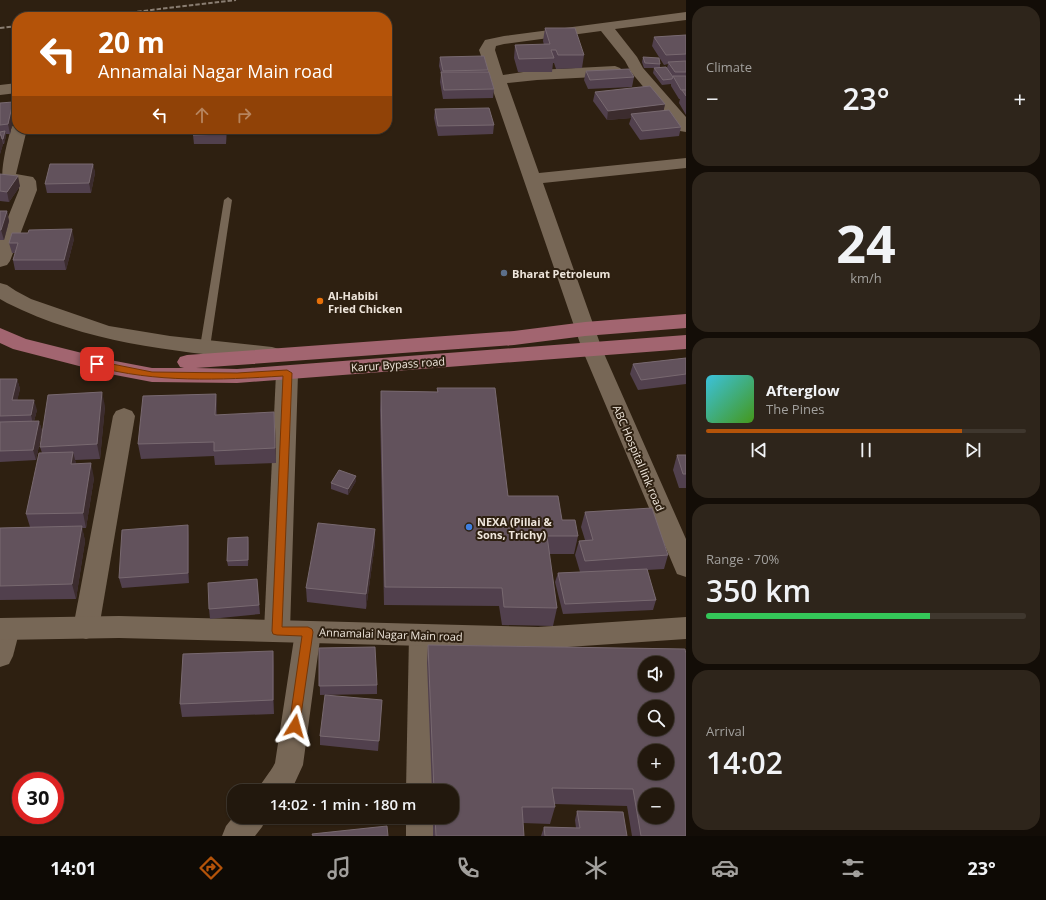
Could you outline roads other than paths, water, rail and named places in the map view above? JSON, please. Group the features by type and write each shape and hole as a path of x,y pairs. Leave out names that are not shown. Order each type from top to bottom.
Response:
{"main road":[{"name":"Karur Bypass road","path":"0,335 20,344 110,367 152,375 237,376 282,363 589,339 686,321"},
{"name":"Karur Bypass road","path":"589,339 686,342"}],"street":[{"path":"605,26 686,16"},
{"path":"605,26 632,60 636,69 686,127"},
{"name":"ABC Hospital link road","path":"605,26 490,43 487,50 589,339 686,567"},
{"path":"497,80 537,75 636,69"},
{"path":"0,90 12,89"},
{"path":"0,261 28,190 27,182 8,178 7,174 18,134"},
{"path":"532,179 686,163"},
{"path":"0,289 16,299 66,320 108,332 150,340 205,346 282,363 277,631"},
{"path":"86,628 124,416"},
{"name":"Annamalai Nagar Main road","path":"4,629 119,627 538,638 686,628"},
{"path":"0,656 4,629"},
{"path":"278,784 289,765 308,632"},
{"path":"421,784 422,635"},
{"path":"237,836 246,824"},
{"path":"421,824 421,836"}],"lane":[{"path":"205,346 228,200"}],"railway":[{"path":"134,12 236,0"},
{"path":"0,28 12,27"}],"place":[{"name":"Bharat Petroleum","path":"504,273"},
{"name":"Al-Habibi Fried Chicken","path":"320,301"},
{"name":"NEXA (Pillai & Sons, Trichy)","path":"469,527"}]}
